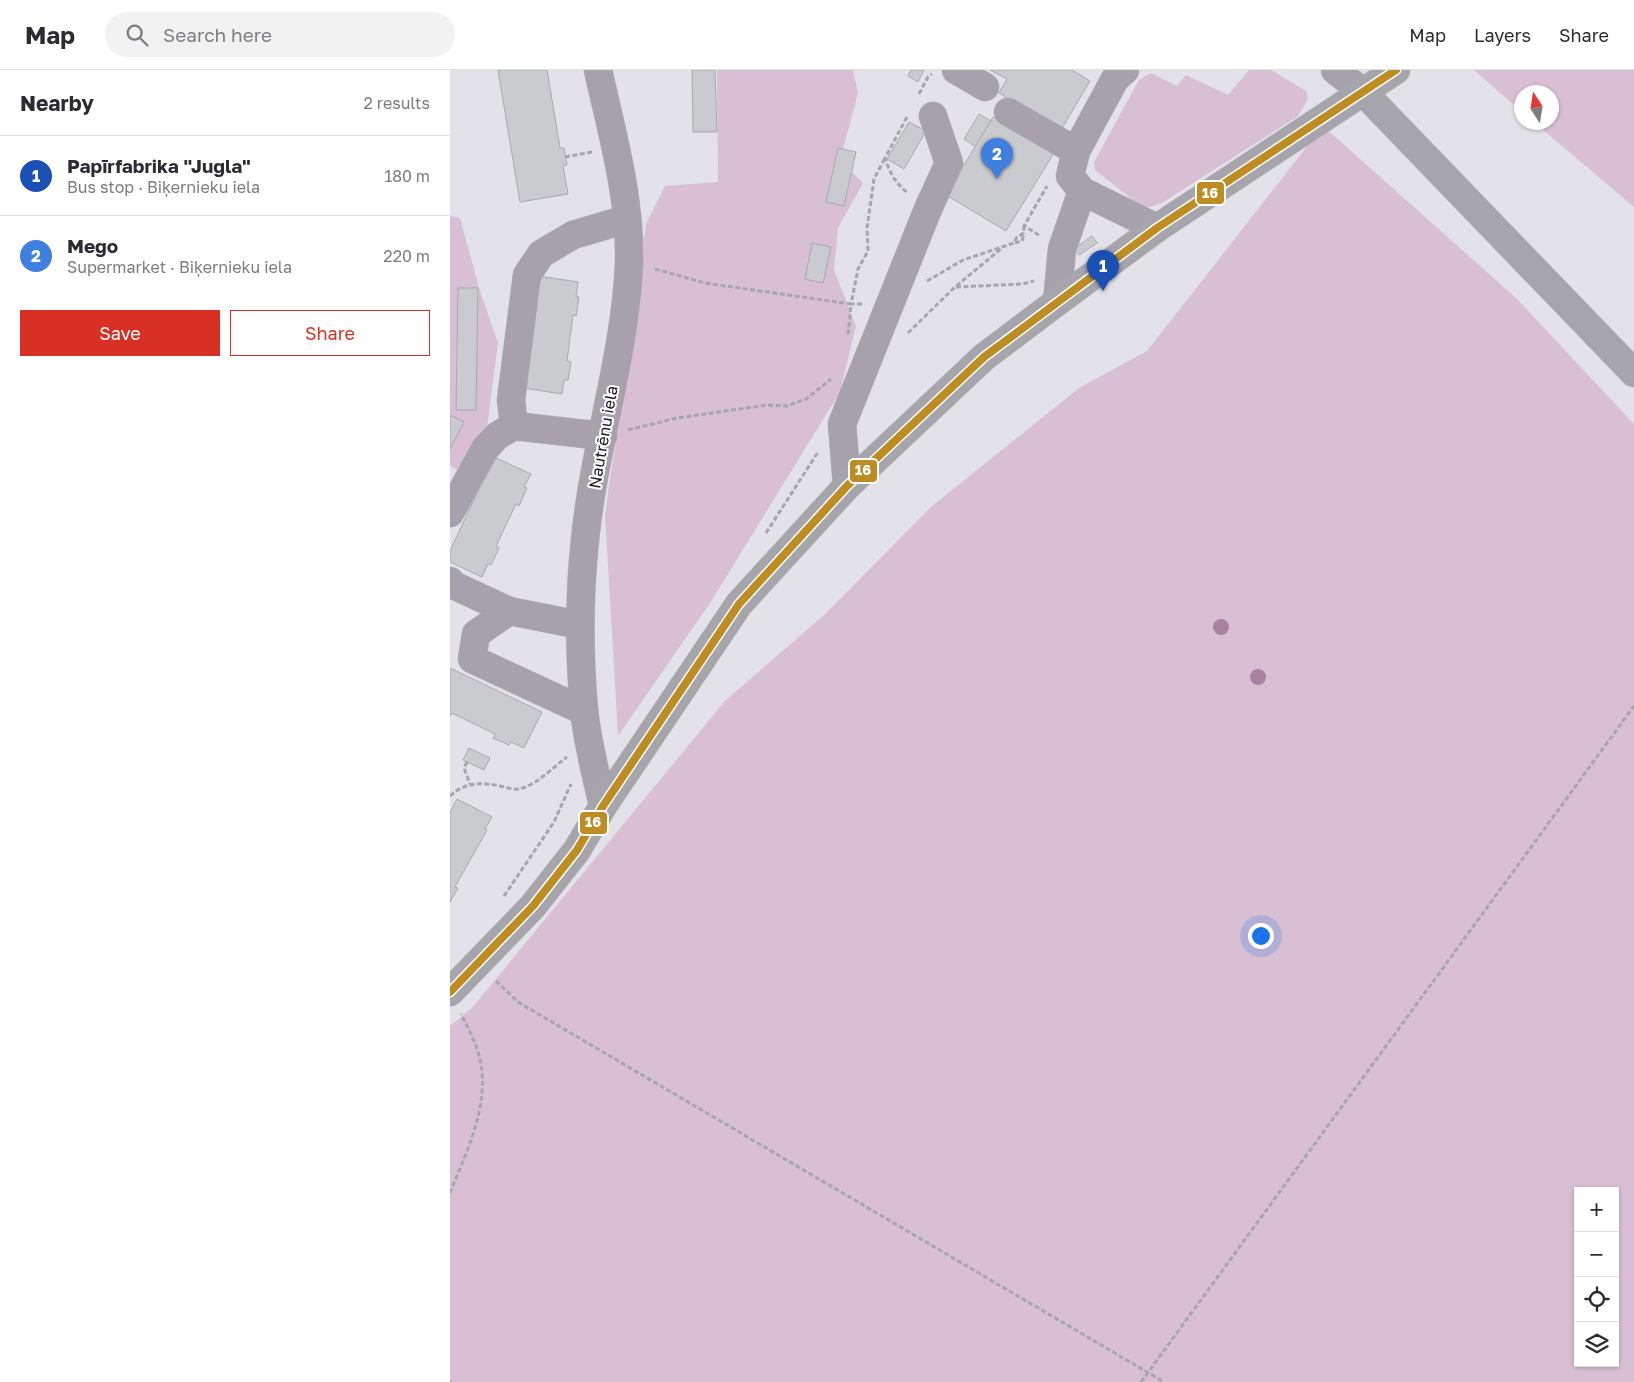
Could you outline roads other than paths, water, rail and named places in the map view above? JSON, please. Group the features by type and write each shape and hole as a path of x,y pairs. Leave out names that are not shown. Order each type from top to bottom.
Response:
{"main road":[{"path":"450,991 533,906 577,850 603,806 739,604 846,486 984,357 1157,228 1396,70"},
{"path":"1363,92 1634,373"}],"street":[{"name":"Nautrēnu iela","path":"598,70 627,218 629,262 627,292 585,539 580,625 584,711 603,806"},
{"path":"956,70 985,87"},
{"path":"1335,70 1363,92"},
{"path":"1113,73 1076,151 1070,176 1082,191 1157,228"},
{"path":"846,486 842,424 928,209 949,163 920,109"},
{"path":"1008,112 1076,151"},
{"path":"1058,302 1061,261 1082,191"},
{"path":"514,426 511,400 527,275 541,254 565,240 627,218"},
{"path":"450,513 485,449 497,436 514,426 603,436"},
{"path":"450,581 453,585 510,612 580,625"},
{"path":"510,612 476,634 472,659 584,711"}],"place":[{"name":"Mego","path":"997,179"},
{"name":"Papīrfabrika \"Jugla\"","path":"1103,291"}]}
